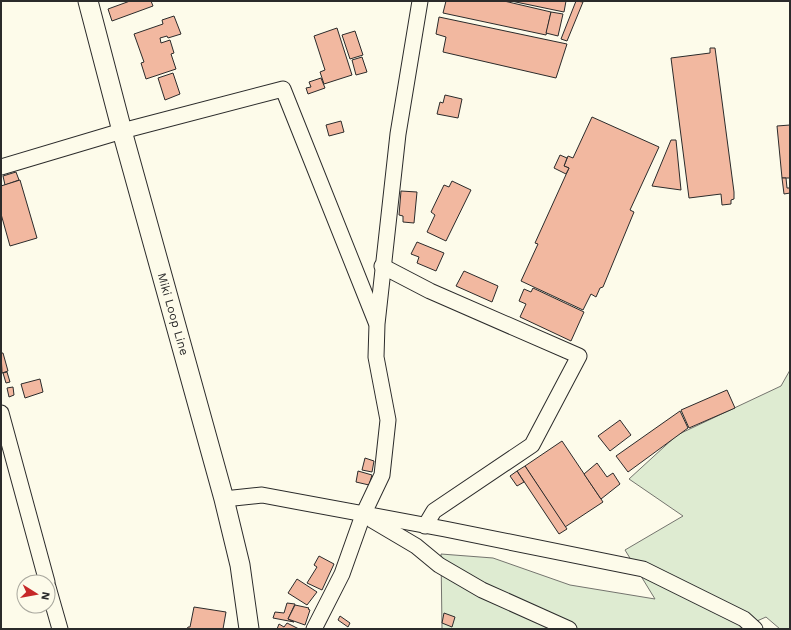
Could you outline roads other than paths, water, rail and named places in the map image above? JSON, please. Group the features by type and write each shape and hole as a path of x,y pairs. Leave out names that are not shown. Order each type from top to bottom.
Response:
{"main road":[{"name":"Miki Loop Line","path":"88,1 122,131 224,499 240,565 249,629"}],"street":[{"path":"314,629 342,574 363,515 382,474 388,420 376,357 377,324 382,266 398,134 420,1"},
{"path":"1,167 122,131 283,89 377,324"},
{"path":"382,266 437,294 578,356 532,445 434,511 425,526"},
{"path":"1,413 45,574"},
{"path":"224,499 262,495 643,570 744,619 755,629"},
{"path":"363,515 416,546 439,565 482,590 569,629"},
{"path":"56,614 60,629"}]}
